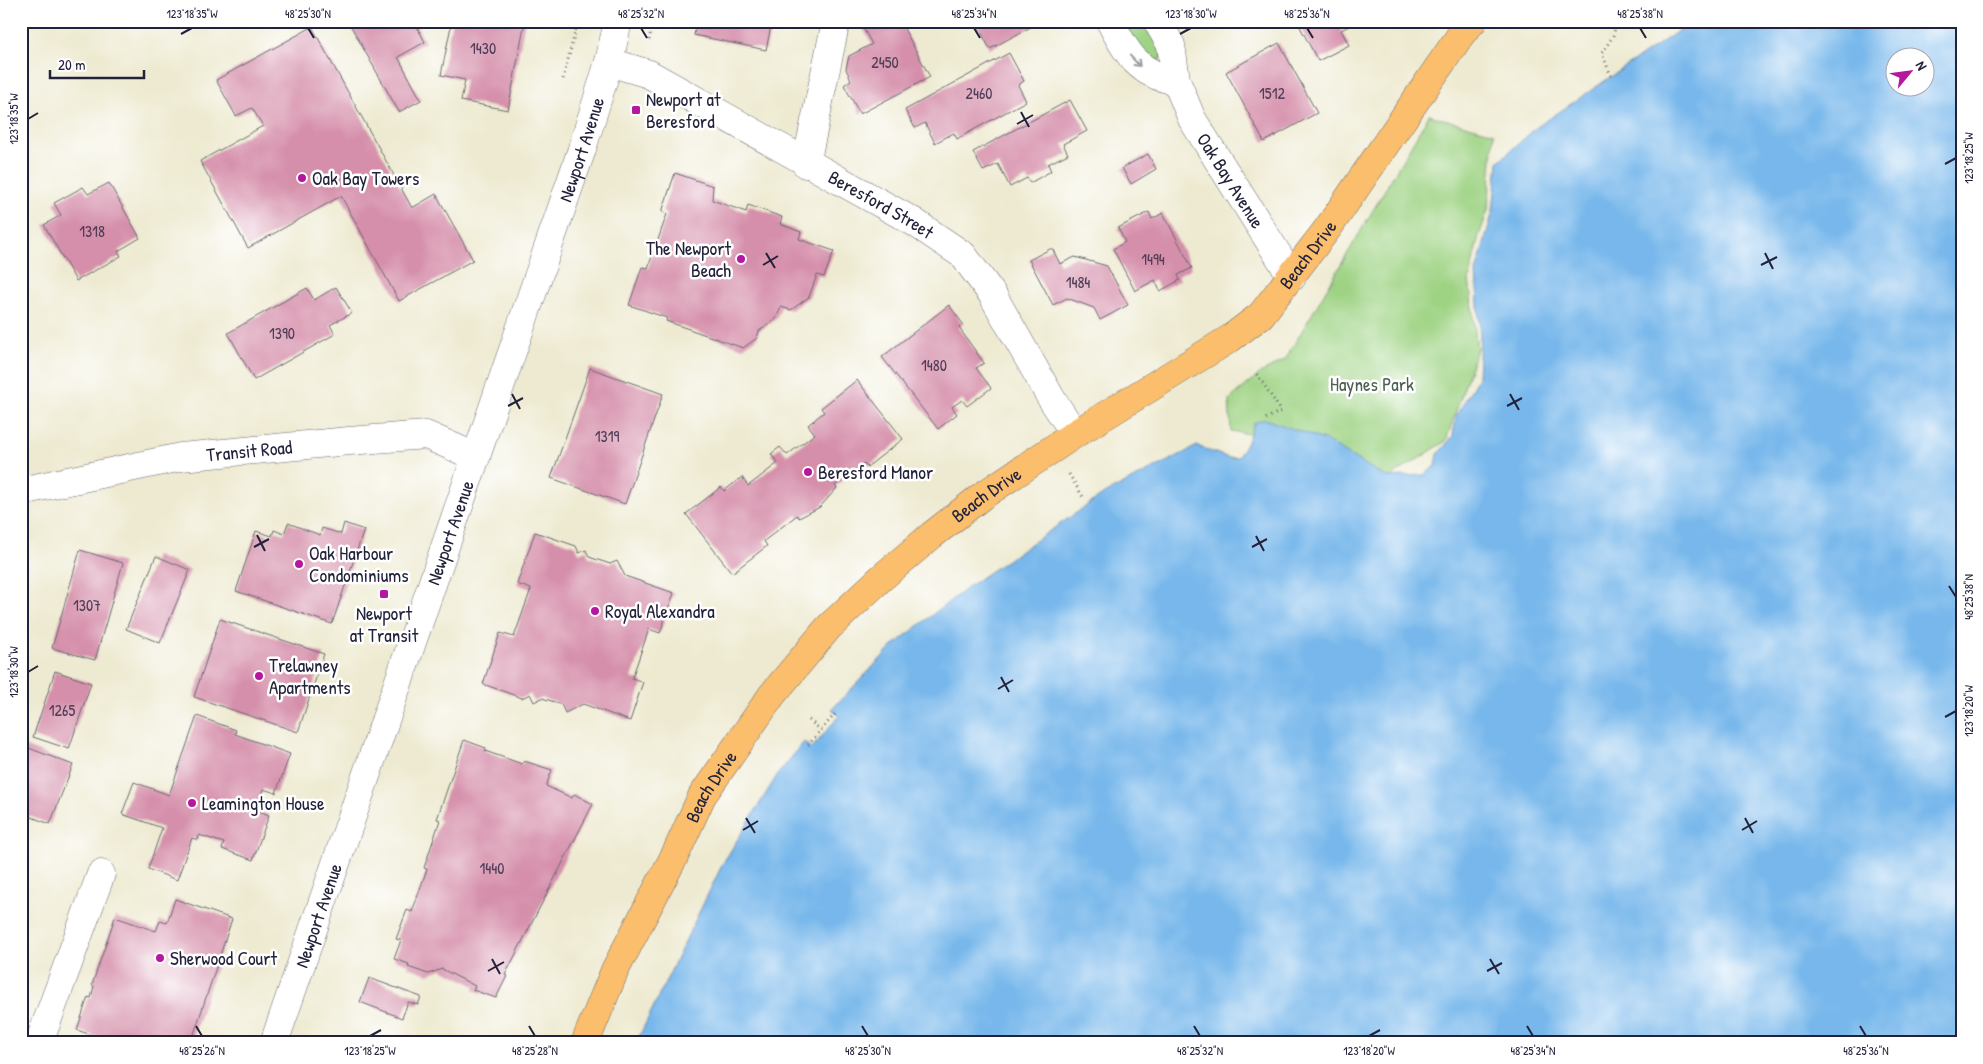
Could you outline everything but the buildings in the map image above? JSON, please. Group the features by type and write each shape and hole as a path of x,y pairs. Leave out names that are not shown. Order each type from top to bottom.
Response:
{"main road":[{"name":"Beach Drive","path":"585,1043 615,970 676,853 702,796 732,751 790,672 828,628 932,535 982,496 1075,434 1231,338 1261,315 1292,277 1473,21"}],"street":[{"name":"Newport Avenue","path":"274,1043 581,152 610,62 618,21"},
{"path":"806,164 836,21"},
{"path":"1110,21 1124,48 1142,68 1159,79 1176,80"},
{"name":"Oak Bay Avenue","path":"1157,21 1171,45 1176,80 1192,119 1292,277"},
{"name":"Beresford Street","path":"610,62 649,74 806,164 914,222 963,255 992,294 1075,434"},
{"name":"Transit Road","path":"21,491 181,457 369,439 426,435 476,457"},
{"path":"39,1043 101,874"}],"path":[{"path":"563,79 578,21"},
{"path":"649,40 653,21"},
{"path":"1611,76 1602,53 1613,36 1617,21"},
{"path":"1257,374 1281,411 1265,419"},
{"path":"1068,474 1082,497"},
{"path":"808,745 836,712"},
{"path":"809,720 821,730"}],"green space":[{"path":"1120,21 1148,21 1163,58 1152,63"},
{"name":"Haynes Park","path":"1429,115 1494,133 1488,210 1478,239 1469,280 1477,349 1446,441 1375,487 1266,437 1231,431 1229,400 1261,373 1285,360"}],"water":[{"path":"1693,21 1962,21 1962,1043 636,1043 723,863 778,774 804,742 812,748 839,716 832,709 894,645 969,586 1104,494 1197,446 1229,458 1238,457 1248,440 1254,423 1265,419 1324,440 1386,477 1424,475 1436,466 1438,454 1453,436 1456,416 1478,378 1480,335 1476,272 1493,211 1498,162 1537,127"}],"place":[{"name":"Newport at Beresford","path":"636,110"},
{"name":"Oak Bay Towers","path":"302,178"},
{"name":"The Newport Beach","path":"741,259"},
{"name":"Beresford Manor","path":"808,472"},
{"name":"Oak Harbour Condominiums","path":"299,564"},
{"name":"Newport at Transit","path":"384,594"},
{"name":"Royal Alexandra","path":"595,611"},
{"name":"Trelawney Apartments","path":"259,676"},
{"name":"Leamington House","path":"192,803"},
{"name":"Sherwood Court","path":"160,958"}]}
